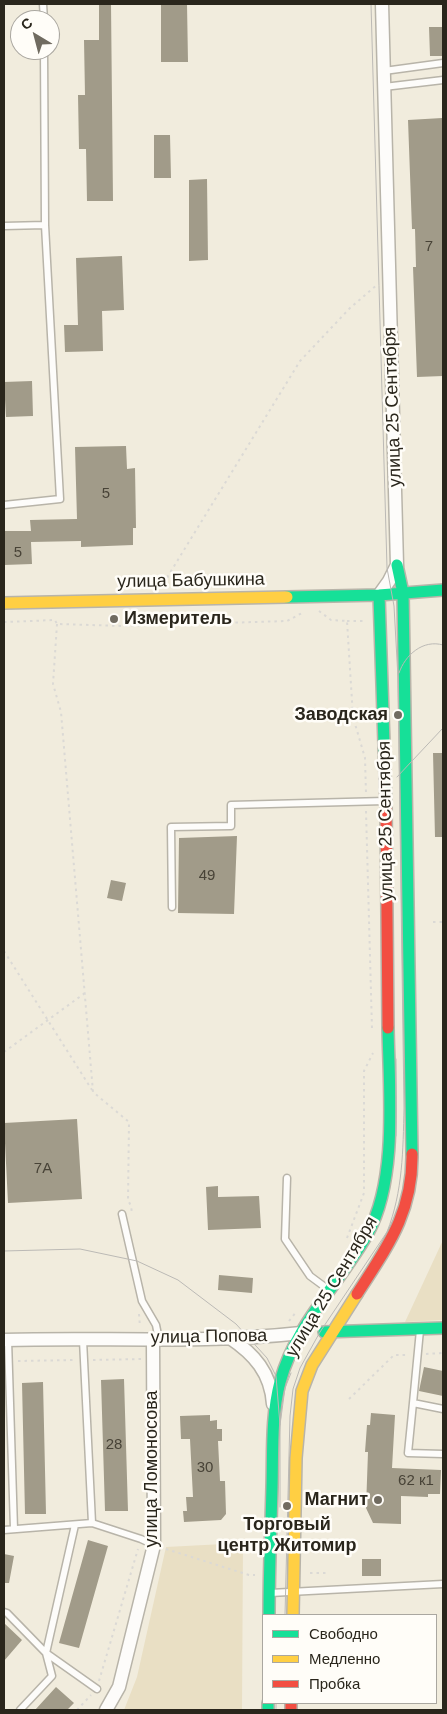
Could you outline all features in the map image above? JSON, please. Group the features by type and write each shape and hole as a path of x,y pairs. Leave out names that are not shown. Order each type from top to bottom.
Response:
{"main road":[{"path":"293,1614 296,1458 300,1403 306,1376 393,1238 404,1211 410,1186 412,1165 403,593 397,565"},
{"name":"улица Бабушкина","path":"4,603 379,595 443,590"},
{"name":"улица 25 Сентября","path":"269,1614 274,1427 279,1384 290,1354 301,1334 370,1231 377,1211 387,1167 389,1117 386,802 379,595"},
{"name":"улица Попова","path":"301,1334 443,1328"}],"street":[{"name":"улица 25 Сентября","path":"382,4 397,565"},
{"path":"379,595 397,565"},
{"name":"улица Попова","path":"6,1340 151,1340 301,1334"},
{"path":"230,1338 253,1355 268,1382 272,1399 274,1427"},
{"name":"улица Ломоносова","path":"106,1710 119,1687 154,1545 151,1340"}],"lane":[{"path":"4,505 60,499 44,225 44,60"},
{"path":"384,71 443,63"},
{"path":"384,87 443,80"},
{"path":"4,226 44,225"},
{"path":"172,907 171,827 231,826 231,805 386,802"},
{"path":"287,1178 285,1239 310,1276 330,1290"},
{"path":"122,1214 142,1301 156,1325 151,1340"},
{"path":"420,1328 408,1454 443,1454"},
{"path":"6,1340 9,1361 14,1529"},
{"path":"82,1340 92,1523"},
{"path":"413,1403 443,1409"},
{"path":"4,1530 92,1523 154,1545"},
{"path":"20,1710 52,1676 46,1653 74,1524"},
{"path":"269,1593 443,1584"},
{"path":"4,1612 46,1653 97,1689"}],"path":[{"path":"146,624 160,599 168,576 300,362 350,308 389,273"},
{"path":"311,611 319,611 331,620 366,621"},
{"path":"57,624 124,626 286,621 303,612"},
{"path":"4,622 55,620 57,624 53,684 61,712 93,1092"},
{"path":"347,621 353,717 365,758 372,1035"},
{"path":"433,922 443,922"},
{"path":"4,951 93,1092 129,1122 128,1200 132,1216"},
{"path":"4,1052 85,993"},
{"path":"344,1244 364,1193 364,1071 373,1054 373,1044"},
{"path":"286,1324 297,1310"},
{"path":"138,1312 151,1340"},
{"path":"349,1399 394,1355 443,1354"},
{"path":"9,1361 141,1358"},
{"path":"77,1710 97,1689 141,1539"},
{"path":"154,1545 249,1575 270,1574"},
{"path":"293,1574 327,1572"}],"shaded area":[{"path":"443,1240 443,1320 405,1322"},
{"path":"243,1543 242,1710 124,1710 137,1677 166,1547"}],"building":[{"path":"99,4 111,4 113,201 87,201 86,149 79,149 78,95 85,95 84,40 99,40"},
{"path":"161,4 187,4 188,62 161,62"},
{"path":"429,27 442,27 443,56 430,56"},
{"path":"442,118 443,376 417,377 413,267 416,267 415,229 412,229 408,120"},
{"path":"154,135 170,135 171,178 154,178"},
{"path":"207,179 208,260 189,261 189,180"},
{"path":"122,256 124,310 102,311 103,351 65,352 64,325 78,325 76,258"},
{"path":"32,381 33,416 6,417 4,382"},
{"path":"126,446 127,469 135,468 136,528 133,528 133,545 81,547 81,541 31,542 32,564 4,565 4,531 31,531 30,520 77,519 75,447"},
{"path":"433,753 443,753 443,837 435,837"},
{"path":"237,836 234,914 178,913 179,838"},
{"path":"111,880 126,883 122,901 107,898"},
{"path":"77,1119 82,1199 8,1203 4,1123"},
{"path":"218,1186 218,1197 259,1196 261,1228 208,1230 206,1187"},
{"path":"219,1275 253,1278 252,1293 218,1290"},
{"path":"424,1367 443,1371 443,1396 419,1391"},
{"path":"124,1379 128,1511 105,1511 101,1380"},
{"path":"43,1382 46,1514 25,1514 22,1383"},
{"path":"371,1413 395,1415 392,1468 441,1470 440,1494 428,1494 428,1497 401,1496 401,1524 373,1523 366,1508 368,1452 365,1452 367,1425 370,1425"},
{"path":"210,1415 210,1421 217,1420 217,1429 222,1429 222,1441 218,1441 220,1481 225,1481 226,1514 221,1520 184,1522 183,1511 187,1511 186,1497 193,1497 190,1439 181,1439 180,1416"},
{"path":"88,1540 108,1546 79,1648 59,1643"},
{"path":"4,1554 14,1556 9,1583 4,1583"},
{"path":"362,1559 381,1559 381,1576 362,1576"},
{"path":"4,1623 22,1640 4,1661"},
{"path":"56,1687 74,1703 67,1710 35,1710"}],"tram line":[{"path":"285,1614 290,1416 293,1389 300,1368 320,1332 387,1232 399,1186 402,1155 404,1108 398,678 394,606 387,568 371,4"},
{"path":"399,673 410,655 422,646 429,644 443,645"},
{"path":"397,777 443,728"},
{"path":"396,1059 396,1136"},
{"path":"4,1251 80,1249 137,1261 178,1280 236,1324 267,1358 276,1376 280,1425 280,1507"},
{"path":"280,1425 285,1388 291,1373"},
{"path":"276,1704 276,1710"}],"traffic: fast":[{"path":"397,565 403,593 412,1154"},
{"path":"287,597 379,595 443,590"},
{"path":"379,595 386,804"},
{"path":"269,1614 273,1434 277,1395 287,1361 296,1342 357,1251 378,1211 384,1187 390,1133 388,1028"},
{"path":"324,1332 443,1328"},
{"path":"268,1704 268,1710"}],"traffic: slow":[{"path":"4,603 287,597"},
{"path":"293,1614 296,1458 302,1391 312,1365 357,1294"}],"traffic: jam":[{"path":"386,804 388,1028"},
{"path":"357,1294 388,1245 403,1212 411,1175 412,1154"},
{"path":"291,1704 291,1710"}],"place":[{"name":"Измеритель","path":"114,619"},
{"name":"Заводская","path":"398,715"},
{"name":"Магнит","path":"378,1500"},
{"name":"Торговый центр Житомир","path":"287,1506"}]}
